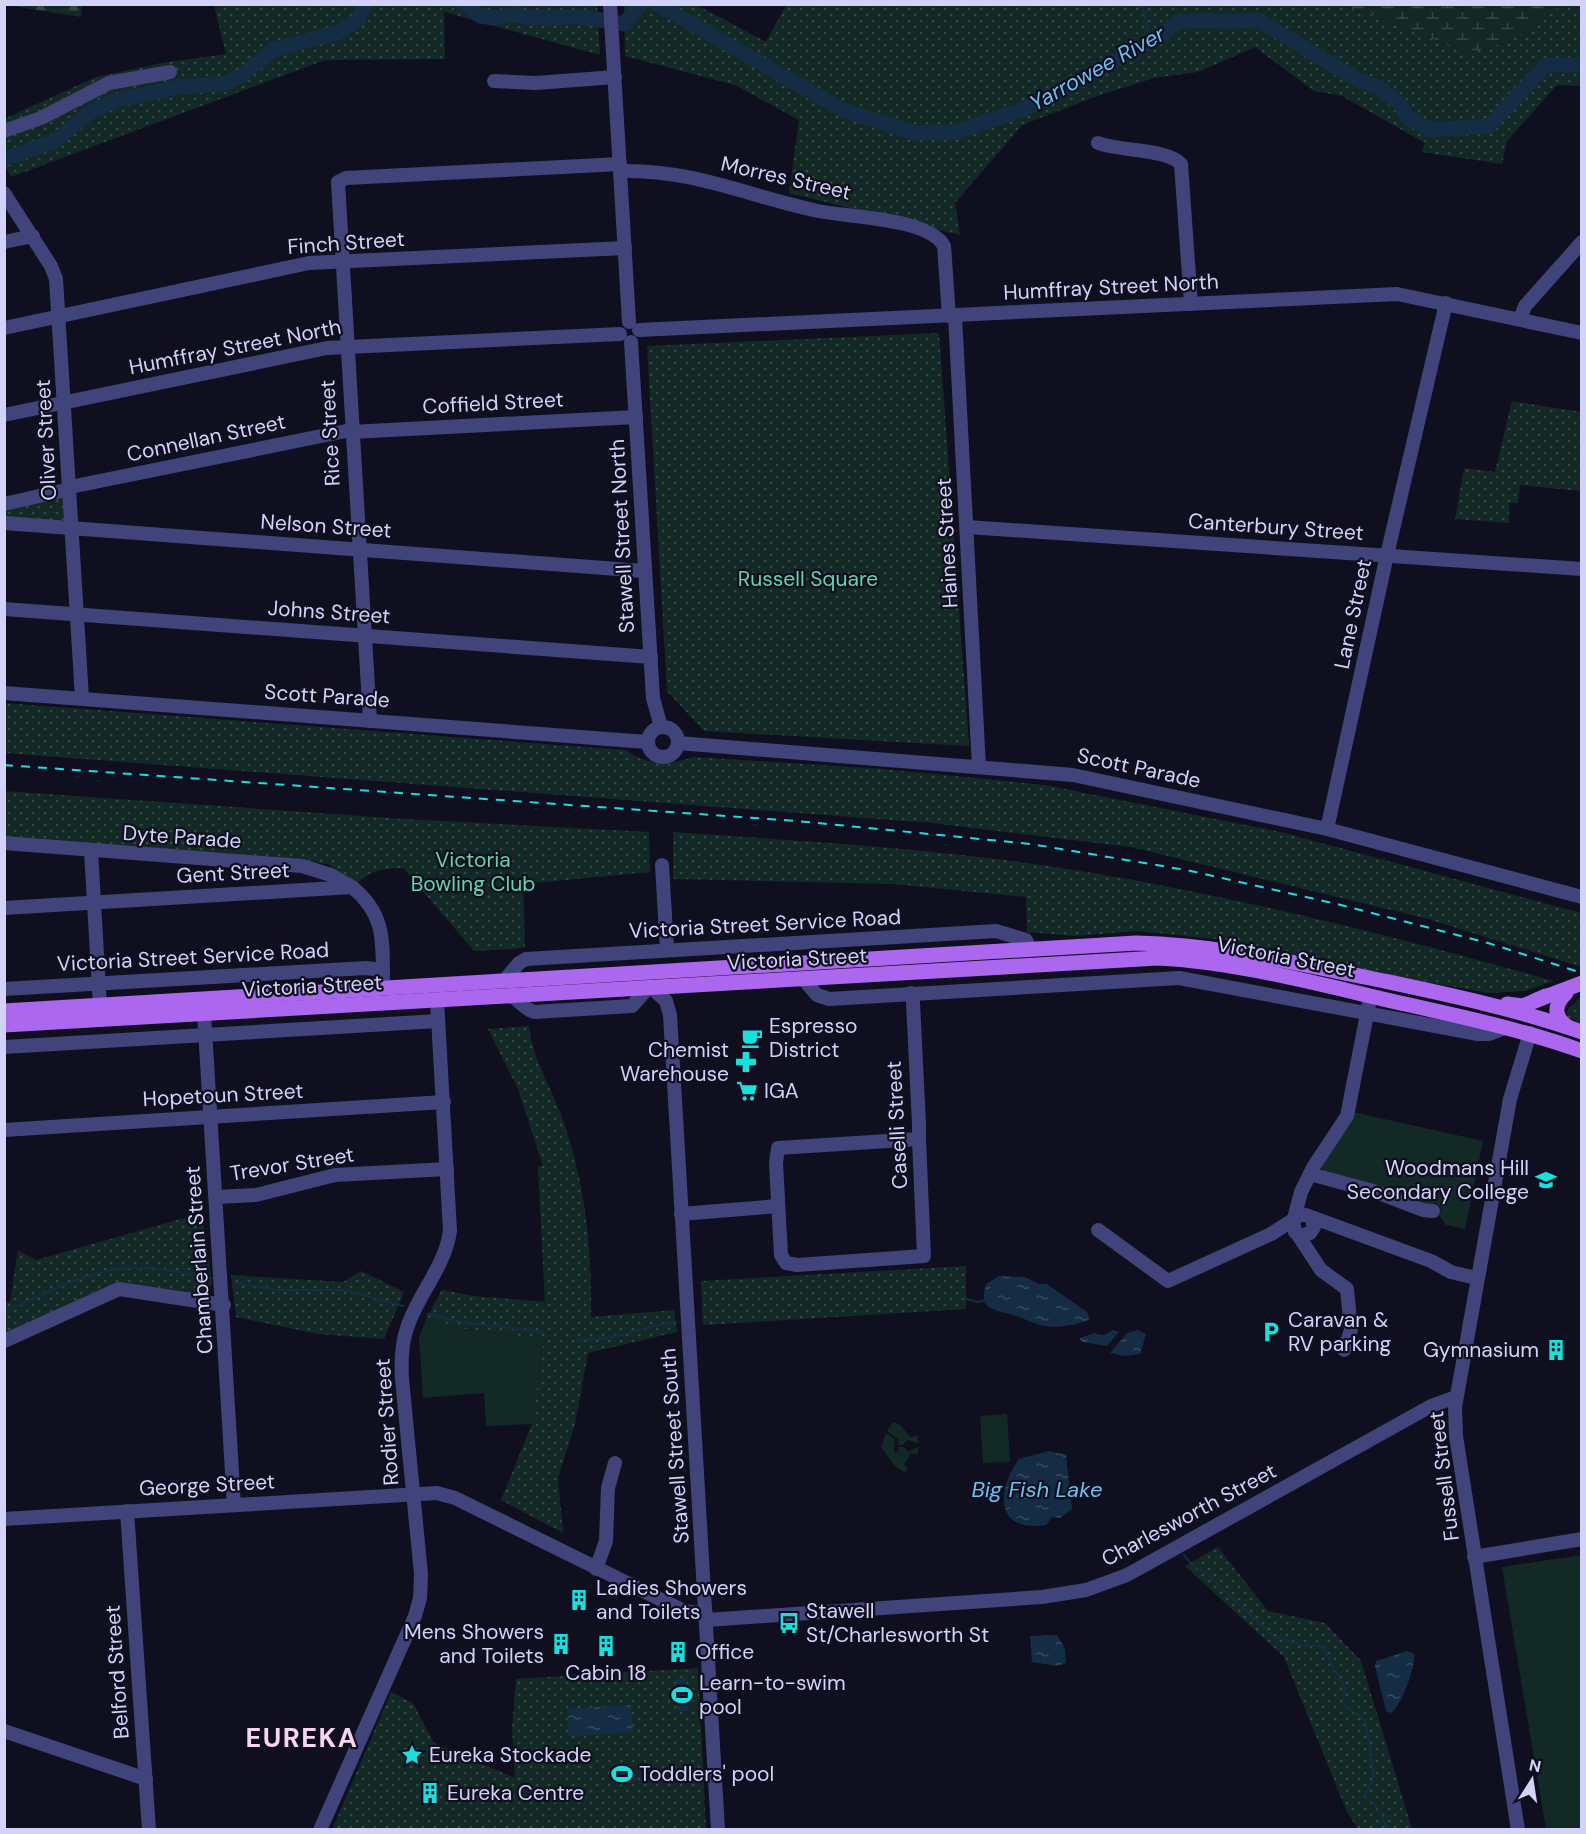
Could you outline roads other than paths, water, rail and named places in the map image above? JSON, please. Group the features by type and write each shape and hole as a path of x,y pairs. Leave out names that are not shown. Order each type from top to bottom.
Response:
{"main road":[{"name":"Victoria Street","path":"456,992 504,981 1136,943 1205,946 1413,987 1530,1016 1576,1030"},
{"path":"1030,949 1032,965"},
{"name":"Victoria Street","path":"4,1025 204,1013 437,993 510,996 1137,959 1193,961 1268,973 1519,1030 1581,1051"},
{"path":"658,972 673,987"},
{"path":"1413,987 1519,1006 1581,983"},
{"path":"1519,1030 1530,1016 1581,983"},
{"name":"Victoria Street","path":"4,1011 383,988 437,993"},
{"path":"1566,993 1558,1003 1556,1010 1559,1019 1576,1030"},
{"path":"1530,1016 1534,1003 1546,996"}],"street":[{"path":"610,6 625,248 634,326 622,326 625,338"},
{"path":"4,131 41,118 109,83 170,72"},
{"path":"494,81 536,83 615,76"},
{"path":"1098,143 1119,149 1169,157 1180,162 1191,304"},
{"name":"Morres Street","path":"339,180 620,167 680,175 817,211 891,221 912,227 939,240"},
{"name":"Rice Street","path":"339,180 337,188 341,262 370,721"},
{"name":"Oliver Street","path":"4,193 33,236 54,273 65,402 82,698"},
{"path":"4,242 33,236"},
{"name":"Haines Street","path":"939,240 944,249 952,316 967,527 980,767"},
{"path":"1520,319 1525,306 1581,242"},
{"name":"Finch Street","path":"4,328 309,263 625,248"},
{"name":"Humffray Street North","path":"634,326 952,316 1397,294 1581,333"},
{"name":"Lane Street","path":"1327,829 1387,555 1446,303"},
{"name":"Humffray Street North","path":"4,415 306,351 346,346 625,338"},
{"name":"Stawell Street North","path":"625,338 636,417 653,698 661,727"},
{"name":"Coffield Street","path":"351,431 636,417"},
{"name":"Connellan Street","path":"4,504 70,488 351,431"},
{"name":"Nelson Street","path":"4,523 644,571"},
{"name":"Canterbury Street","path":"967,527 1581,569"},
{"name":"Johns Street","path":"4,609 651,657"},
{"name":"Scott Parade","path":"4,693 647,742"},
{"path":"661,727 673,730 678,744 674,752 666,757 657,756 650,751 647,742 652,730 661,727"},
{"name":"Scott Parade","path":"678,744 1073,775 1327,829 1581,897"},
{"name":"Dyte Parade","path":"4,843 302,866 331,875 351,887"},
{"path":"91,851 100,1006"},
{"path":"662,865 667,950"},
{"path":"351,887 368,901 377,917 381,934 383,988"},
{"name":"Gent Street","path":"4,908 351,887"},
{"name":"Victoria Street Service Road","path":"504,981 519,963 526,960 667,950 996,931 1029,942 1030,949"},
{"path":"1032,965 1034,984"},
{"name":"Victoria Street Service Road","path":"4,989 366,968 383,970"},
{"path":"804,980 817,995 825,999 1034,984 1184,978 1482,1035 1519,1030"},
{"name":"Stawell Street South","path":"673,987 675,1029 673,1060"},
{"name":"Stawell Street South","path":"650,989 661,994 669,1008 718,1830"},
{"name":"Rodier Street","path":"321,1830 418,1607 422,1582 402,1379 403,1345 410,1320 448,1242 450,1222 437,993"},
{"name":"Caselli Street","path":"778,1206 781,1255 786,1263 797,1265 924,1256 910,993"},
{"path":"1344,1350 1350,1330 1348,1292 1345,1286 1321,1270 1312,1254 1303,1226 1309,1177 1347,1116 1371,996"},
{"name":"Chamberlain Street","path":"204,1013 224,1305 234,1505"},
{"path":"4,1047 438,1021"},
{"name":"Fussell Street","path":"1518,1830 1456,1436 1456,1397 1513,1083 1519,1030"},
{"name":"Hopetoun Street","path":"4,1130 444,1102"},
{"path":"681,1214 778,1206 775,1153 778,1148 919,1139"},
{"name":"Trevor Street","path":"216,1197 262,1194 329,1176 447,1169"},
{"path":"1309,1177 1373,1191 1421,1209 1433,1211"},
{"path":"1098,1230 1168,1281 1270,1234 1303,1226 1337,1227 1431,1261 1451,1272 1477,1274"},
{"path":"4,1341 119,1289 224,1305"},
{"name":"Charlesworth Street","path":"412,1495 437,1493 455,1498 689,1613 707,1617 1042,1597 1086,1590 1143,1567 1435,1404 1456,1397"},
{"path":"596,1569 606,1541 608,1488 615,1463"},
{"name":"George Street","path":"4,1519 412,1495"},
{"name":"Belford Street","path":"127,1511 148,1830"},
{"path":"1474,1557 1581,1539"},
{"path":"4,1731 146,1779"}],"water":[{"path":"999,1276 1025,1277 1039,1284 1047,1284 1087,1312 1096,1334 1104,1335 1113,1330 1119,1332 1107,1346 1082,1342 1071,1325 1047,1326 994,1310 986,1304 984,1293 986,1284"},
{"path":"1138,1330 1146,1334 1140,1354 1124,1356 1110,1353 1127,1333"},
{"name":"Big Fish Lake","path":"1049,1451 1066,1455 1072,1509 1060,1518 1052,1517 1046,1525 1029,1526 1017,1523 1009,1516 1005,1507 1006,1484 1011,1471 1019,1459"},
{"path":"1057,1635 1065,1649 1066,1663 1057,1666 1032,1662 1030,1636"},
{"path":"1408,1651 1414,1654 1413,1667 1403,1694 1391,1713 1386,1711 1375,1666 1376,1661"},
{"name":"Learn-to-swim pool","path":"686,1678 689,1710 678,1711 675,1679"},
{"path":"631,1705 633,1732 569,1736 567,1709"},
{"name":"Toddlers' pool","path":"622,1765 623,1770 635,1777 636,1782 614,1783 612,1766"}],"waterway":[{"name":"Yarrowee River","path":"4,159 55,141 90,112 114,101 178,87 223,84 241,76 273,50 339,32 358,20 365,4"},
{"name":"Yarrowee River","path":"465,4 480,16 495,18 514,14 527,18 582,17 625,24 634,10 642,4"},
{"name":"Yarrowee River","path":"657,4 843,110 915,133 955,132 1022,110 1154,40 1178,22 1258,20 1358,80 1380,88 1400,104 1407,117 1430,130 1489,126 1546,65 1582,65"},
{"path":"1142,4 1148,31 1154,40"},
{"path":"4,1311 75,1281 119,1269 156,1269 216,1279"},
{"path":"235,1283 278,1290 345,1290 403,1306"},
{"path":"964,1298 978,1302 987,1300"},
{"path":"427,1314 462,1322 543,1332"},
{"path":"578,1339 591,1340 615,1336 676,1322"},
{"path":"1184,1555 1192,1565 1206,1573 1274,1637 1302,1645 1322,1646 1345,1688 1343,1703 1366,1722 1374,1778 1365,1796 1380,1810 1387,1830"}],"railway":[{"path":"4,765 797,821 1031,844 1186,870 1337,904 1488,943 1582,973"}],"place":[{"name":"Espresso District","path":"752,1038"},
{"name":"Chemist Warehouse","path":"746,1062"},
{"name":"IGA","path":"747,1091"},
{"name":"Woodmans Hill Secondary College","path":"1546,1180"},
{"name":"Caravan & RV parking","path":"1271,1332"},
{"name":"Gymnasium","path":"1556,1350"},
{"name":"Ladies Showers and Toilets","path":"579,1600"},
{"name":"Stawell St/Charlesworth St","path":"789,1623"},
{"name":"Mens Showers and Toilets","path":"561,1644"},
{"name":"Cabin 18","path":"606,1646"},
{"name":"Office","path":"678,1652"},
{"name":"Learn-to-swim pool","path":"682,1695"},
{"name":"Eureka Stockade","path":"412,1755"},
{"name":"Toddlers' pool","path":"622,1774"},
{"name":"Eureka Centre","path":"430,1793"}],"district":[{"name":"EUREKA","path":"302,1738"}],"park label":[{"name":"Russell Square","path":"808,579"},
{"name":"Victoria Bowling Club","path":"473,872"}]}
